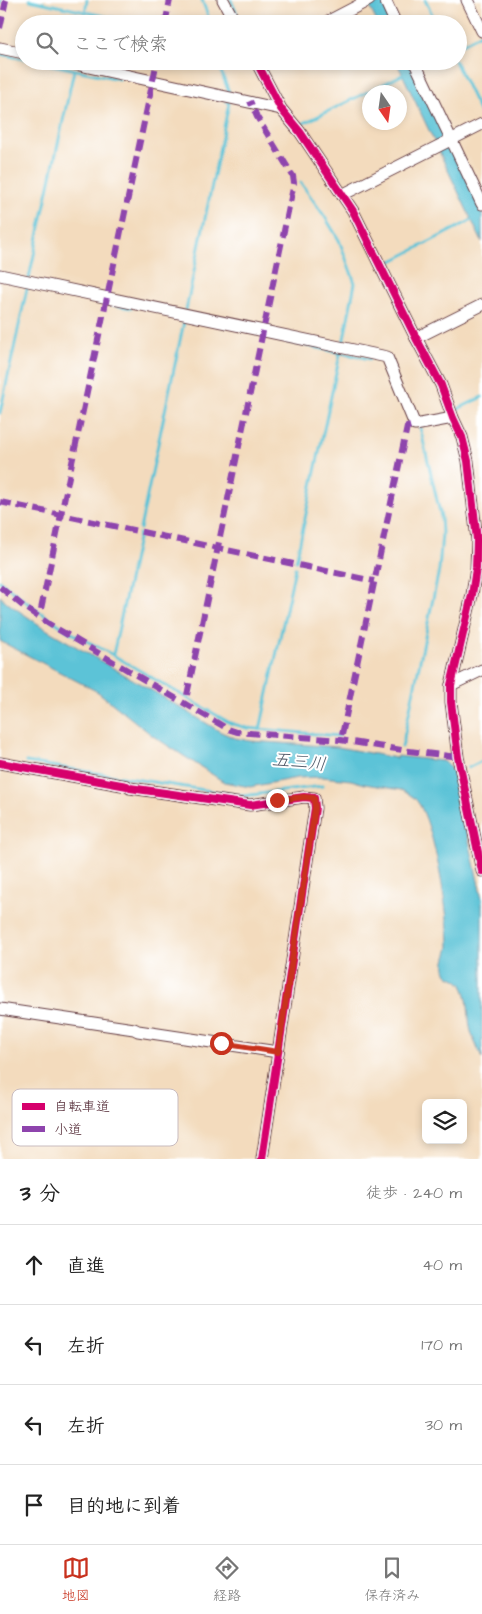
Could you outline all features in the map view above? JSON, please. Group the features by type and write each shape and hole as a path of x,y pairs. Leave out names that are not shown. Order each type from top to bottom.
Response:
{"street":[{"path":"223,0 231,15"},
{"path":"385,0 392,15"},
{"path":"467,0 482,31"},
{"path":"340,15 367,1"},
{"path":"0,48 15,51"},
{"path":"102,70 281,109"},
{"path":"261,70 281,109 300,132 353,211 371,245 441,385 462,437 477,490 476,568 472,595 451,685 451,702 458,757 480,852 482,871"},
{"path":"418,70 482,204"},
{"path":"342,195 482,124"},
{"path":"0,275 386,357 415,425 453,418"},
{"path":"416,338 482,306"},
{"path":"451,685 482,670"},
{"path":"0,763 130,788 250,805 304,797 314,798 315,808 262,1159"},
{"path":"0,1009 278,1052"}],"water":[{"path":"366,0 382,0 389,15 374,15"},
{"path":"400,70 414,70 482,211 482,242"},
{"name":"五三川","path":"0,596 44,628 221,732 235,738 250,741 338,747 396,758 397,756 442,761 447,764 454,773 482,899 482,1059 471,1031 468,1003 464,989 457,980 447,974 445,968 449,946 443,893 435,848 423,812 415,799 401,790 351,780 322,777 297,778 250,787 224,782 153,736 98,692 0,641"}],"waterway":[{"path":"0,5 1,0"},
{"path":"30,0 99,15"},
{"path":"85,13 87,0"},
{"path":"202,0 208,15"},
{"path":"231,0 237,14"},
{"path":"425,0 432,15"},
{"path":"467,41 481,34"},
{"path":"0,54 15,57"},
{"path":"29,278 74,70"},
{"path":"76,70 119,79"},
{"path":"220,70 229,92"},
{"path":"459,70 482,117"},
{"path":"300,125 402,75"},
{"path":"186,310 229,103 227,102"},
{"path":"301,183 339,240 355,283 343,344"},
{"path":"388,263 472,220"},
{"path":"0,413 28,284"},
{"path":"108,304 131,308"},
{"path":"140,529 185,317"},
{"path":"280,340 370,359"},
{"path":"296,561 340,354"},
{"path":"454,411 482,397"},
{"path":"402,747 439,570 442,534 441,517 420,427"},
{"path":"113,655 139,534"},
{"path":"260,730 295,568"},
{"path":"0,581 34,608 70,632 230,723 247,728 339,736"},
{"path":"468,768 482,761"},
{"path":"26,762 243,796 322,786"}],"marked path":[{"path":"0,28 6,0"},
{"path":"167,15 170,0"},
{"path":"41,609 155,70"},
{"path":"187,695 294,183 293,176 257,117 250,101"},
{"path":"342,735 407,427 415,425"},
{"path":"0,502 374,581"},
{"path":"0,587 49,624 228,729 237,732 340,740 458,757"}],"cycle path":[{"path":"261,70 281,109 300,132 353,211 441,385 462,437 468,461 477,540 476,568 472,595 451,685 451,702 458,757 482,871"},
{"path":"0,763 130,788 250,805 304,797 314,798 315,808 262,1159"}],"route":[{"path":"221,1043 278,1052 315,808 314,798 304,797 277,800"}]}
